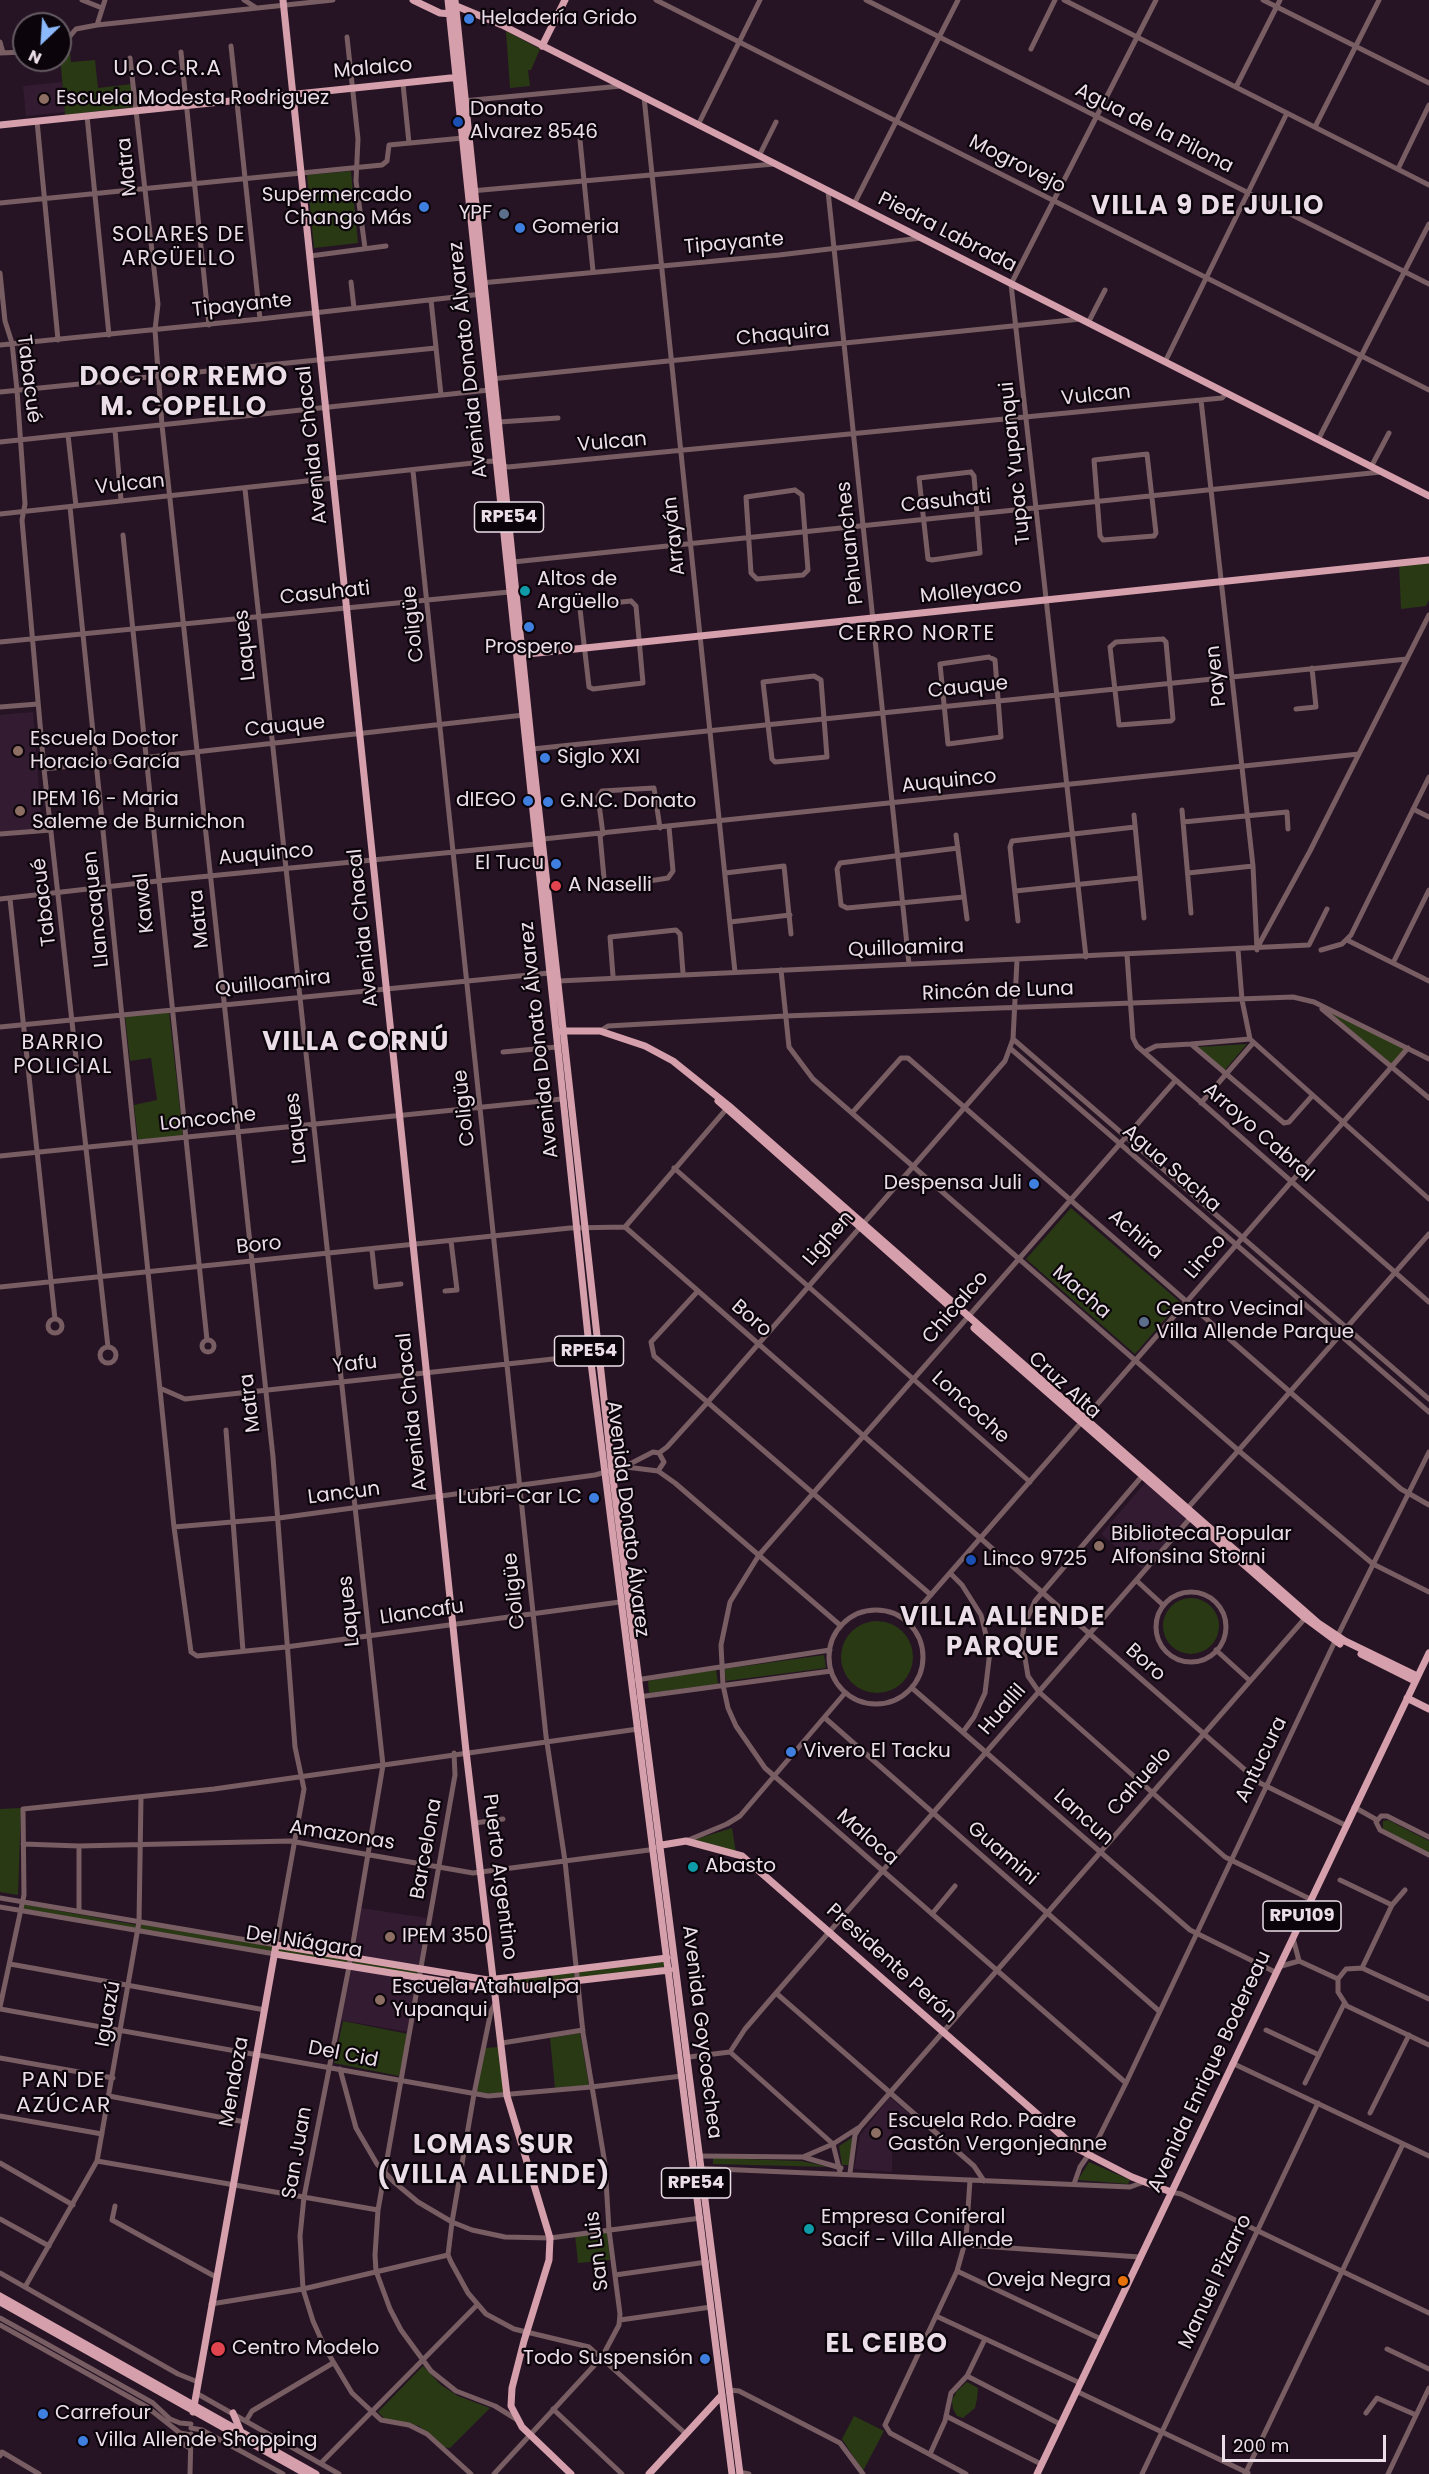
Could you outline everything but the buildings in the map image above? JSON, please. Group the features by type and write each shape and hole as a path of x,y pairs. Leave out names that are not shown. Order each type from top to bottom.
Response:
{"main road":[{"name":"Piedra Labrada","path":"412,0 452,6 542,46 1429,496"},
{"path":"542,46 565,0"},
{"name":"Avenida Chacal","path":"283,2 415,1246 438,1497 466,1751"},
{"name":"Avenida Donato Álvarez","path":"452,6 491,379 504,467 536,844 590,1355 631,1680 638,1697 662,1845"},
{"name":"Malalco","path":"0,125 460,77"},
{"name":"Avenida Donato Álvarez","path":"463,101 463,138 472,191"},
{"name":"Avenida Donato Álvarez","path":"491,379 489,390 495,462 509,592 519,655"},
{"name":"Molleyaco","path":"519,655 1429,560"},
{"name":"Avenida Donato Álvarez","path":"525,715 532,749 543,839 612,1471 639,1680 638,1729 654,1848"},
{"name":"Rincón de Luna","path":"555,1031 600,1031"},
{"name":"Cruz Alta","path":"600,1031 660,1053 708,1091 1306,1616 1337,1639 1416,1679"},
{"name":"Avenida Enrique Bodereau","path":"1037,2474 1429,1653"},
{"path":"1407,1698 1429,1709"},
{"name":"Puerto Argentino","path":"466,1751 495,1979 507,2096 550,2238 549,2260 511,2394 512,2412 516,2419"},
{"name":"Presidente Perón","path":"662,1845 686,1841 742,1857 1088,2156 1171,2192"},
{"name":"Avenida Goycoechea","path":"662,1845 682,2076 692,2156 698,2167 729,2390 737,2473"},
{"name":"Avenida Goycoechea","path":"654,1848 688,2056 700,2156 698,2167 701,2218 721,2396 737,2473"},
{"name":"Mendoza","path":"193,2408 276,1945"},
{"name":"Del Niágara","path":"276,1945 351,1958 496,1990 672,1963"},
{"name":"Del Niágara","path":"274,1954 349,1967 495,1979 576,1968 672,1963"},
{"path":"0,2296 306,2474"},
{"path":"0,2302 316,2474"},
{"path":"650,2474 729,2390"},
{"path":"233,2413 241,2432"},
{"path":"516,2419 571,2474"}],"street":[{"path":"82,0 102,8"},
{"path":"97,24 105,0"},
{"path":"244,0 255,7"},
{"path":"72,34 76,29 97,24 283,2 333,0"},
{"name":"Mogrovejo","path":"656,0 1429,390"},
{"path":"698,125 760,0"},
{"name":"Agua de la Pilona","path":"866,0 1429,284"},
{"path":"854,204 958,0"},
{"path":"1031,49 1055,0"},
{"path":"1064,0 1429,185"},
{"path":"1011,284 1156,0"},
{"path":"1263,0 1429,83"},
{"path":"1236,87 1280,0"},
{"path":"1315,127 1379,0"},
{"path":"347,38 358,140 355,168 365,248"},
{"path":"0,42 1,53"},
{"path":"231,46 247,180 260,320"},
{"path":"181,52 209,325"},
{"name":"Matra","path":"130,58 158,304 155,330 162,425 279,1518 286,1647 296,1747 304,1777"},
{"path":"403,84 409,143"},
{"path":"463,101 622,86"},
{"name":"Arrayán","path":"644,97 735,972"},
{"path":"1398,169 1429,105"},
{"path":"1165,362 1287,113"},
{"path":"87,116 109,335"},
{"path":"37,121 58,340"},
{"path":"759,156 776,122"},
{"path":"0,203 384,165 389,145 463,138"},
{"path":"580,140 593,272"},
{"path":"472,191 774,164"},
{"name":"Pehuanches","path":"828,191 865,525 909,964"},
{"path":"1318,440 1429,224"},
{"name":"Tipayante","path":"482,283 921,238"},
{"path":"310,255 386,246"},
{"name":"Tabacué","path":"0,273 5,321 12,343 17,390 21,440 22,520 44,769 74,1019 108,1347"},
{"path":"351,282 354,308"},
{"name":"Tupac Yupanqui","path":"1011,284 1086,957"},
{"path":"1084,321 1105,290"},
{"name":"Tipayante","path":"0,345 260,320 483,294"},
{"path":"431,300 441,395"},
{"name":"Chaquira","path":"491,379 1084,321"},
{"path":"0,392 436,348"},
{"path":"0,442 489,390"},
{"name":"Vulcan","path":"504,467 1222,398 1227,393"},
{"name":"Payen","path":"1201,400 1213,489 1247,815 1257,950"},
{"path":"499,422 558,418"},
{"path":"115,430 121,500"},
{"path":"1371,467 1389,433"},
{"name":"Llancaquen","path":"68,435 83,634 174,1527"},
{"path":"1147,454 1157,530 1154,536 1103,540 1097,501 1093,464 1097,459 1147,454"},
{"path":"495,462 504,467"},
{"name":"Vulcan","path":"0,514 495,462"},
{"name":"Coligüe","path":"414,471 532,1613 548,1741"},
{"path":"971,472 975,476 982,550 976,556 928,559 922,519 918,481 922,476 971,472"},
{"name":"Casuhati","path":"513,562 1382,472"},
{"name":"Laques","path":"245,489 326,1255 357,1508 367,1636 383,1764"},
{"path":"795,490 802,495 805,532 807,573 760,579 753,577 745,500 748,495 795,490"},
{"name":"Kawal","path":"123,535 184,1138 207,1340"},
{"name":"Casuhati","path":"0,642 509,592"},
{"path":"635,603 640,642 643,683 593,689 589,687 579,613 584,606 635,603"},
{"path":"1257,950 1429,615"},
{"path":"1163,639 1166,642 1170,682 1171,721 1119,725 1110,647 1116,642 1163,639"},
{"path":"989,657 995,660 999,700 1001,737 952,745 946,741 940,664 989,657"},
{"name":"Cauque","path":"532,749 1407,659"},
{"path":"1296,709 1316,707 1312,668"},
{"path":"819,677 824,718 828,754 823,758 775,762 772,759 767,724 765,681 819,677"},
{"path":"0,707 38,704"},
{"name":"Cauque","path":"44,769 525,715"},
{"name":"Auquinco","path":"543,839 602,835 1359,754"},
{"path":"1321,950 1333,948 1347,940 1429,777"},
{"path":"660,828 654,788 602,791 598,797 604,878 607,883 643,882 668,878 673,871 669,827"},
{"path":"1413,809 1429,818"},
{"path":"1182,810 1191,913"},
{"path":"1183,822 1287,812 1288,829"},
{"path":"1134,816 1144,918"},
{"path":"1018,921 1010,847 1012,841 1135,827"},
{"path":"0,834 51,830"},
{"path":"956,835 967,919"},
{"name":"Auquinco","path":"0,899 211,875 536,844"},
{"path":"958,848 840,862 837,869 842,908 964,897"},
{"path":"725,873 784,866 791,934"},
{"path":"1188,873 1252,866"},
{"path":"1015,891 1140,878"},
{"path":"1393,963 1429,890"},
{"path":"10,898 55,1319"},
{"name":"Quilloamira","path":"558,981 612,976 1257,950 1309,945 1327,909"},
{"path":"730,922 790,915"},
{"path":"612,976 610,937 676,930 680,934 683,973"},
{"path":"1347,940 1429,981"},
{"path":"1238,950 1242,1000 1252,1041 1429,1199"},
{"name":"Arroyo Cabral","path":"1127,955 1133,1038 1144,1052 1429,1302"},
{"path":"1011,1049 1017,960"},
{"name":"Macha","path":"781,970 788,1042 794,1057 813,1079 1239,1451 1373,1564 1429,1592"},
{"name":"Quilloamira","path":"0,1027 549,973"},
{"name":"Rincón de Luna","path":"600,1031 609,1026 785,1016 1293,997 1314,1002 1429,1059"},
{"path":"1314,1002 1429,1098"},
{"name":"Agua Sacha","path":"1013,1039 1429,1399"},
{"path":"1144,1052 1156,1046 1252,1041"},
{"path":"1201,1102 1252,1041"},
{"path":"1191,1044 1284,1123 1289,1122 1312,1096"},
{"path":"503,1052 557,1047"},
{"name":"Linco","path":"908,1621 1408,1048"},
{"name":"Agua Sacha","path":"1011,1049 1429,1412"},
{"name":"Lighen","path":"659,1453 667,1447 758,1345 1005,1061 1011,1049"},
{"name":"Achira","path":"852,1113 904,1057 908,1058 1408,1494 1429,1504"},
{"name":"Chicalco","path":"759,1555 1175,1081"},
{"name":"Loncoche","path":"0,1156 562,1100"},
{"path":"625,1227 674,1167 727,1108"},
{"name":"Loncoche","path":"674,1167 1030,1482"},
{"name":"Boro","path":"0,1287 576,1228 585,1230 625,1227 697,1293 1202,1734 1266,1787 1346,1825"},
{"path":"1186,1510 1429,1234"},
{"path":"445,1291 457,1290 451,1241"},
{"path":"372,1250 376,1287 401,1284"},
{"path":"697,1293 651,1342 654,1356 931,1595"},
{"name":"Yafu","path":"161,1389 185,1399 590,1355"},
{"path":"226,1430 243,1651"},
{"name":"Lighen","path":"664,1462 667,1447"},
{"name":"Antucura","path":"1074,2184 1080,2167 1126,2083 1373,1564 1429,1452"},
{"name":"Lancun","path":"174,1527 279,1518 604,1473 646,1458 650,1453 659,1453 675,1483"},
{"path":"646,1458 645,1463 650,1470"},
{"path":"658,1471 664,1462"},
{"name":"Lancun","path":"624,1467 658,1471 675,1483 841,1626"},
{"path":"1144,1474 1040,1592 1029,1612 1022,1640 1026,1668 1039,1692 1150,1792 1231,1860 1310,1899"},
{"name":"Huallil","path":"730,2052 776,1993 1192,1516"},
{"name":"Llancafu","path":"174,1527 193,1655 286,1647 620,1602"},
{"name":"Maloca","path":"759,1555 737,1588 726,1614 721,1645 723,1686 736,1726 759,1760 774,1777 1126,2083"},
{"path":"950,1573 971,1597 981,1615 990,1651 985,1693 974,1717 963,1732"},
{"path":"1137,1581 1163,1605"},
{"path":"1189,1592 1212,1599 1223,1613 1226,1625 1224,1637 1216,1650 1195,1661 1179,1659 1169,1654 1159,1641 1156,1631 1158,1614 1163,1605 1172,1597 1189,1592"},
{"path":"872,1610 890,1612 908,1621 921,1641 924,1653 919,1678 912,1688 904,1696 885,1704 863,1703 845,1693 831,1671 830,1650 841,1626 860,1613 872,1610"},
{"name":"Cahuelo","path":"860,2127 1306,1616"},
{"path":"631,1680 830,1650"},
{"path":"1216,1650 1249,1680"},
{"path":"638,1697 831,1671"},
{"name":"Lancun","path":"912,1688 1098,1852 1197,1935 1277,1970"},
{"path":"686,1841 737,1818 845,1693"},
{"name":"Guamini","path":"825,1718 1159,2011"},
{"path":"0,2008 22,1902 23,1809 304,1777 466,1751 638,1729"},
{"path":"548,1741 565,1861 578,1979"},
{"name":"Barcelona","path":"454,1753 455,1775 403,2081 374,2235 376,2271 401,2330 423,2361 444,2384 495,2406 516,2419"},
{"name":"San Juan","path":"383,1764 351,1958 304,2197 300,2236 303,2289 313,2321 333,2363 352,2393 386,2422 418,2428 471,2474"},
{"name":"Mendoza","path":"276,1945 304,1789 304,1777"},
{"name":"Iguazú","path":"25,2287 97,2161 139,1922 141,1797"},
{"path":"1354,1807 1377,1820 1380,1830 1429,1855"},
{"path":"1377,1820 1381,1816 1387,1816 1429,1836"},
{"path":"476,1823 503,1819"},
{"name":"Amazonas","path":"23,1844 79,1846 295,1842 439,1868 482,1873 654,1848"},
{"name":"Presidente Perón","path":"654,1848 662,1845"},
{"path":"79,1846 79,1911"},
{"path":"1340,1880 1392,1905"},
{"path":"932,1914 956,1886"},
{"path":"1362,1968 1392,1905 1406,1890"},
{"name":"Del Niágara","path":"0,1898 276,1945"},
{"name":"Del Niágara","path":"0,1907 274,1954"},
{"path":"1293,1937 1299,1961"},
{"path":"1277,1970 1299,1961 1338,1979"},
{"path":"10,1964 265,2010"},
{"path":"1429,1990 1427,1998 1362,1968 1346,1969 1338,1979 1338,1992 1344,2004 1429,2045"},
{"name":"San Luis","path":"578,1979 591,2087 604,2164 620,2320"},
{"path":"776,1993 974,2166 984,2181"},
{"path":"497,1999 491,2011 474,2094 448,2255 468,2293 477,2305 498,2323 527,2333 582,2344 602,2357 686,2434"},
{"path":"1305,2083 1344,2004"},
{"name":"Del Cid","path":"0,2008 121,2032 474,2094 507,2096 682,2076"},
{"path":"502,2043 583,2030"},
{"path":"1266,2030 1319,2055"},
{"path":"1370,2113 1408,2035"},
{"path":"688,2056 730,2052 833,2144 840,2170"},
{"path":"0,2058 113,2078"},
{"path":"1232,2063 1429,2156"},
{"path":"340,2069 356,2128 366,2147 386,2174 418,2202 452,2222 505,2237 550,2238 701,2218"},
{"path":"109,2096 245,2121"},
{"name":"Manuel Pizarro","path":"1142,2474 1318,2103"},
{"path":"0,2116 102,2134"},
{"path":"803,2157 833,2144 860,2127"},
{"path":"850,2173 855,2135 860,2127"},
{"path":"1076,2391 1247,2474 1403,2144"},
{"path":"692,2156 803,2157 850,2173 970,2181 1130,2187 1144,2182"},
{"path":"710,2156 711,2168"},
{"path":"97,2161 378,2210"},
{"path":"0,2163 73,2205"},
{"path":"698,2167 840,2170"},
{"path":"966,2474 885,2428 957,2271 965,2245 970,2181"},
{"path":"1171,2192 1181,2194 1429,2313"},
{"path":"115,2206 112,2220 216,2277"},
{"path":"0,2219 49,2246"},
{"path":"965,2245 1140,2257"},
{"path":"211,2304 303,2289 448,2255"},
{"path":"615,2275 707,2262"},
{"path":"957,2271 1101,2339"},
{"path":"0,2273 178,2374 198,2382"},
{"path":"321,2463 477,2305"},
{"path":"494,2474 602,2357 620,2320 711,2307"},
{"path":"936,2316 1080,2384"},
{"path":"0,2318 153,2403 170,2419 202,2430 275,2472 283,2474"},
{"path":"0,2325 147,2407 180,2433 191,2435"},
{"path":"930,2454 946,2416 951,2392 967,2376 985,2339"},
{"path":"1387,2349 1429,2369"},
{"path":"246,2421 252,2411 333,2363"},
{"path":"967,2376 1060,2424"},
{"path":"1388,2474 1429,2388"},
{"path":"729,2390 739,2391 840,2443 863,2474"},
{"path":"196,2393 339,2474"},
{"path":"1366,2413 1377,2398 1416,2415"},
{"path":"190,2474 193,2408"},
{"path":"553,2409 622,2474"},
{"path":"946,2416 1041,2464"},
{"path":"180,2433 181,2443 190,2448"},
{"path":"1,2454 39,2474"},
{"path":"737,2473 749,2474"}],"shaded area":[{"name":"Escuela Modesta Rodriguez","path":"62,82 65,112 26,116 23,86"},
{"name":"Escuela Doctor Horacio García","path":"33,712 42,828 0,832 0,715"},
{"path":"1146,1482 1187,1518 1142,1569 1101,1534"},
{"name":"IPEM 350","path":"361,1908 427,1918 420,1968 354,1957"},
{"name":"Escuela Atahualpa Yupanqui","path":"352,1969 418,1980 409,2032 340,2020"},
{"name":"Escuela Rdo. Padre Gastón Vergonjeanne","path":"890,2097 909,2114 892,2132 892,2172 854,2169 860,2135"}],"green space":[{"path":"506,31 540,49 531,70 528,70 530,86 510,88"},
{"path":"95,60 98,88 132,84 134,107 65,115 61,72 72,72 72,62"},
{"path":"351,171 358,243 314,248 307,175"},
{"path":"1429,562 1429,600 1426,606 1401,609 1399,563"},
{"path":"1321,1005 1408,1051 1395,1067"},
{"path":"169,1012 183,1136 138,1140 134,1105 157,1100 151,1058 130,1061 125,1016"},
{"path":"1247,1044 1224,1071 1197,1047"},
{"path":"1071,1208 1180,1302 1135,1354 1026,1259"},
{"path":"1185,1598 1197,1598 1207,1602 1215,1610 1219,1626 1215,1642 1207,1650 1197,1654 1185,1654 1175,1650 1167,1642 1163,1632 1163,1620 1167,1610 1175,1602"},
{"path":"877,1621 897,1627 907,1637 913,1657 907,1677 897,1687 877,1693 857,1687 847,1677 841,1657 847,1637 857,1627"},
{"path":"824,1655 826,1668 726,1681 724,1669"},
{"path":"716,1669 718,1684 649,1693 648,1681"},
{"path":"21,1808 18,1895 0,1892 0,1809"},
{"path":"1388,1820 1429,1841 1429,1853 1383,1829 1383,1821"},
{"path":"732,1828 736,1853 693,1840"},
{"path":"22,1904 137,1925 136,1930 21,1909"},
{"path":"140,1924 275,1947 273,1952 139,1930"},
{"path":"277,1946 351,1960 349,1965 276,1953"},
{"path":"353,1960 421,1971 420,1977 352,1966"},
{"path":"664,1961 664,1967 579,1978 578,1970"},
{"path":"574,1971 575,1978 499,1986 499,1982"},
{"path":"343,2021 408,2034 399,2076 334,2063"},
{"path":"580,2033 589,2085 555,2088 550,2038"},
{"path":"500,2047 504,2094 476,2093 484,2048"},
{"path":"853,2137 850,2165 842,2165 839,2146"},
{"path":"713,2158 801,2161 830,2167 713,2164"},
{"path":"1089,2162 1130,2180 1128,2184 1078,2180"},
{"path":"607,2232 610,2260 578,2263 575,2235"},
{"path":"423,2366 441,2385 458,2396 490,2408 450,2448 444,2447 419,2426 386,2420 378,2412"},
{"path":"967,2382 978,2388 977,2399 975,2408 963,2418 957,2416 952,2400 957,2391"},
{"path":"854,2416 884,2431 863,2471 842,2439"}],"place":[{"name":"Heladería Grido","path":"469,19"},
{"name":"Escuela Modesta Rodriguez","path":"44,99"},
{"name":"Donato Alvarez 8546","path":"458,122"},
{"name":"Supermercado Chango Más","path":"424,207"},
{"name":"YPF","path":"504,214"},
{"name":"Gomeria","path":"520,228"},
{"name":"Altos de Argüello","path":"525,591"},
{"name":"Prospero","path":"529,627"},
{"name":"Escuela Doctor Horacio García","path":"18,751"},
{"name":"Siglo XXI","path":"545,758"},
{"name":"dIEGO","path":"528,801"},
{"name":"G.N.C. Donato","path":"548,802"},
{"name":"IPEM 16 - Maria Saleme de Burnichon","path":"20,811"},
{"name":"El Tucu","path":"556,864"},
{"name":"A Naselli","path":"556,886"},
{"name":"Despensa Juli","path":"1034,1184"},
{"name":"Centro Vecinal Villa Allende Parque","path":"1144,1322"},
{"name":"Lubri-Car LC","path":"594,1498"},
{"name":"Biblioteca Popular Alfonsina Storni","path":"1099,1546"},
{"name":"Linco 9725","path":"971,1560"},
{"name":"Vivero El Tacku","path":"791,1752"},
{"name":"Abasto","path":"693,1867"},
{"name":"IPEM 350","path":"390,1937"},
{"name":"Escuela Atahualpa Yupanqui","path":"380,2000"},
{"name":"Escuela Rdo. Padre Gastón Vergonjeanne","path":"876,2133"},
{"name":"Empresa Coniferal Sacif - Villa Allende","path":"809,2229"},
{"name":"Oveja Negra","path":"1123,2281"},
{"name":"Centro Modelo","path":"218,2349"},
{"name":"Todo Suspensión","path":"705,2359"},
{"name":"Carrefour","path":"43,2414"},
{"name":"Villa Allende Shopping","path":"83,2441"}],"district":[{"name":"U.O.C.R.A","path":"168,69"},
{"name":"VILLA 9 DE JULIO","path":"1208,207"},
{"name":"SOLARES DE ARGÜELLO","path":"179,248"},
{"name":"DOCTOR REMO M. COPELLO","path":"184,393"},
{"name":"CERRO NORTE","path":"917,635"},
{"name":"VILLA CORNÚ","path":"356,1043"},
{"name":"BARRIO POLICIAL","path":"63,1056"},
{"name":"VILLA ALLENDE PARQUE","path":"1003,1633"},
{"name":"PAN DE AZÚCAR","path":"64,2094"},
{"name":"LOMAS SUR (VILLA ALLENDE)","path":"494,2161"},
{"name":"EL CEIBO","path":"887,2345"}]}
